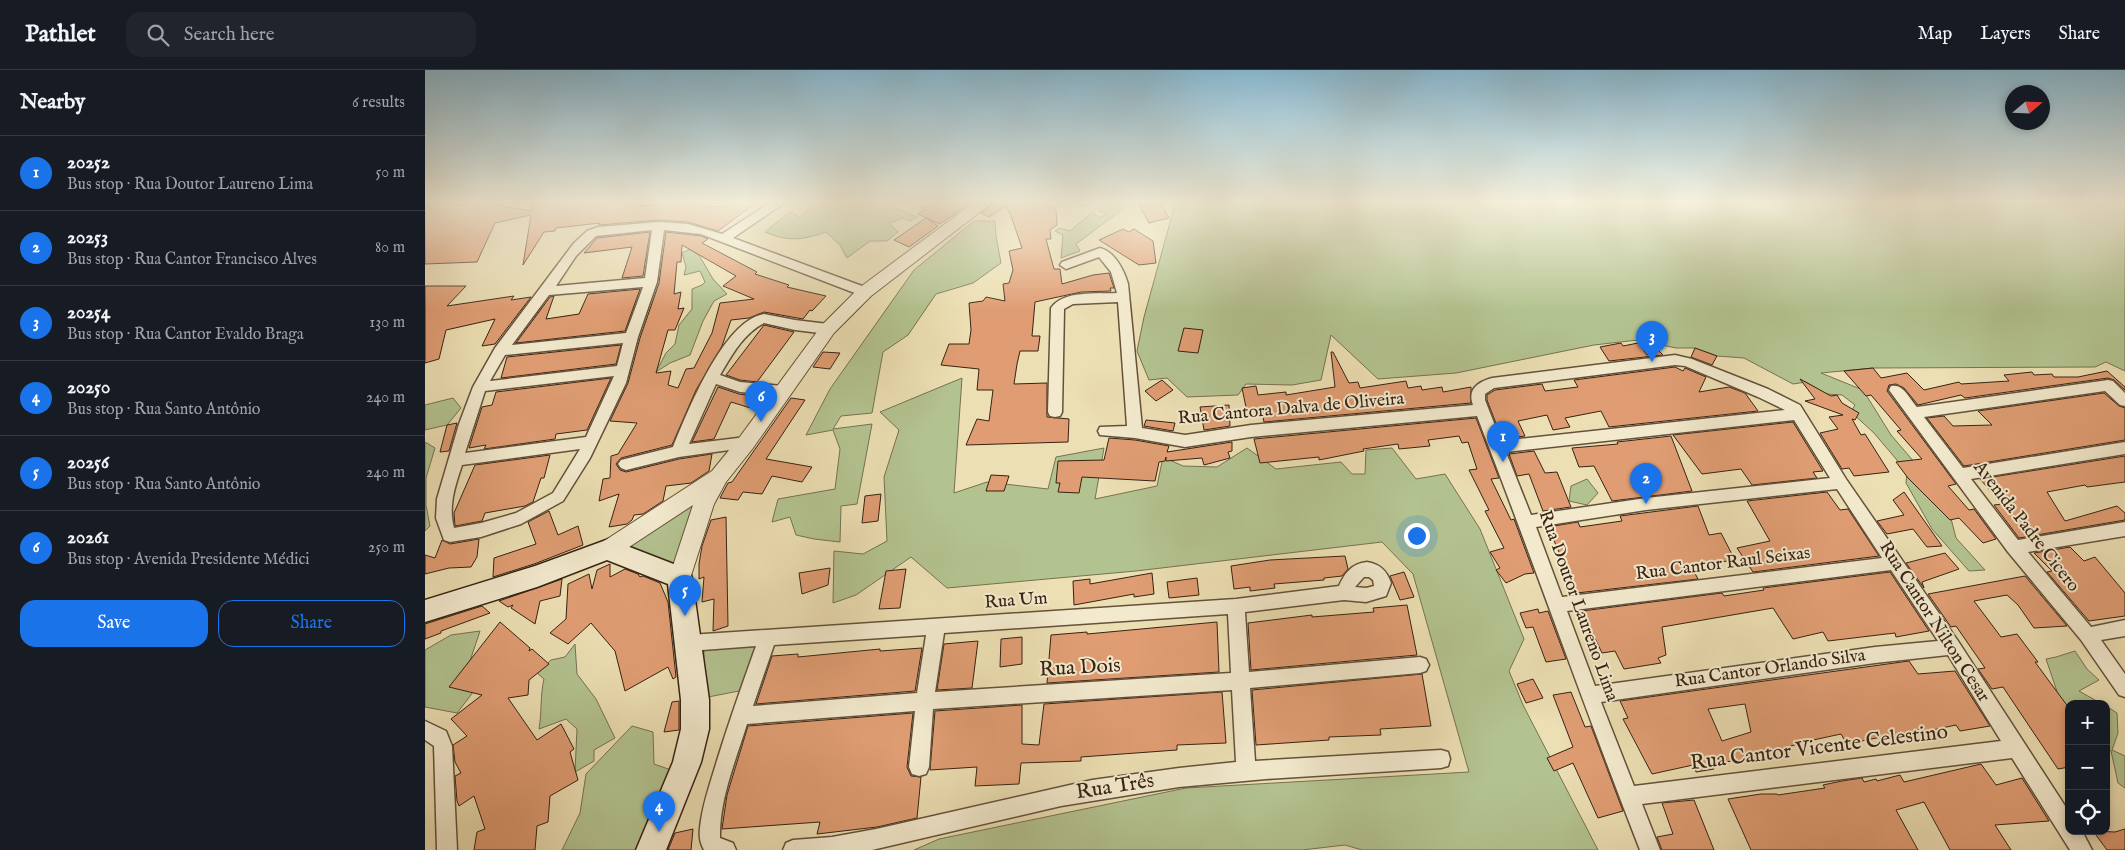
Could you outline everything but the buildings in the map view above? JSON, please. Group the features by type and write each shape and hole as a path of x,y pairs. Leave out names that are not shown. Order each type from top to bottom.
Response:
{"main road":[{"path":"425,611 537,576 609,549 680,578 695,700 695,729 687,762 651,850"}],"street":[{"path":"588,237 573,253 500,351 480,387 470,412 456,460 443,514 445,529 450,535 464,534 512,521 539,510 557,497 577,470 616,392 631,336 651,282 657,237"},
{"path":"680,578 704,502 719,476 746,443 781,391 828,328 865,292 938,237"},
{"path":"724,238 865,292"},
{"path":"1066,265 1100,252 1110,258 1120,276 1124,297 1135,432"},
{"path":"545,291 651,282"},
{"path":"1055,412 1058,308 1063,303 1073,300 1124,297"},
{"path":"679,451 712,378 742,333 761,318 770,318 790,324 828,328"},
{"path":"500,351 631,336"},
{"name":"Rua Doutor Laureno Lima","path":"1650,850 1589,695 1526,522 1478,400 1478,392 1484,386 1493,383 1675,360 1687,362 1790,404 1799,414"},
{"path":"480,387 623,370"},
{"path":"712,378 740,387 781,391"},
{"path":"1915,413 2108,385 2125,401"},
{"name":"Avenida Padre Cicero","path":"1896,390 1915,413 1959,476 2087,635 2125,688"},
{"name":"Rua Cantora Dalva de Oliveira","path":"1105,431 1135,432 1185,440 1482,410"},
{"path":"1497,447 1799,414"},
{"name":"Rua Cantor Nilton Cesar","path":"1799,414 1841,483 1952,647 2065,825"},
{"path":"456,460 591,442"},
{"path":"626,464 679,451 746,443"},
{"path":"1959,476 2125,448"},
{"path":"609,549 719,476"},
{"path":"1526,522 1646,504 1841,483"},
{"path":"2014,546 2125,529"},
{"name":"Rua Cantor Raul Seixas","path":"1557,605 1895,563"},
{"name":"Rua Um","path":"689,643 1236,606 1344,594"},
{"path":"1236,606 1246,771"},
{"path":"919,767 925,702 936,627"},
{"path":"2087,635 2125,628"},
{"path":"726,850 712,844 709,830 717,794 767,639"},
{"name":"Rua Cantor Orlando Silva","path":"1589,695 1847,658 1952,647"},
{"name":"Rua Dois","path":"742,716 1241,681 1420,665"},
{"path":"425,730 439,737 443,746 445,758 447,850"},
{"name":"Rua Cantor Vicente Celestino","path":"1628,796 2015,748"},
{"name":"Rua Três","path":"793,850 843,846 887,838 1010,807 1156,779 1246,771 1441,759"},
{"name":"Rua Cantor Nilton Cesar","path":"2072,835 2082,850"}],"green space":[{"path":"783,237 807,237 795,239"},
{"path":"832,237 891,237 887,241 870,241 847,258 840,245"},
{"path":"954,237 996,237 1001,263 973,283 936,294 908,335 883,352 872,413 841,416 833,429 872,424 857,504 841,506 840,542 796,535 790,517 772,522 778,499 835,489 840,449 833,430 806,435 830,389 914,270"},
{"path":"1063,237 1085,237 1076,244 1080,251 1061,258"},
{"path":"1166,237 2125,237 2125,371 2106,362 2095,367 1873,368 1821,373 1863,390 1891,435 1946,499 1956,538 1985,570 1969,571 1932,529 1906,483 1907,472 1874,433 1851,412 1855,405 1842,395 1826,394 1806,382 1793,384 1744,358 1717,356 1695,348 1676,348 1638,340 1594,345 1456,373 1378,379 1331,335 1321,380 1292,385 1246,384 1238,395 1187,397 1167,378 1149,380 1137,351 1144,317"},
{"path":"690,249 699,255 713,279 727,294 714,301 703,321 690,355 670,363 656,372 666,353 675,344 679,325 692,309 692,289 705,282 700,271 684,275 686,267 682,253"},
{"path":"962,378 954,493 987,482 1048,489 1056,457 1104,448 1095,499 1157,486 1163,457 1183,466 1217,467 1247,448 1276,469 1341,462 1352,474 1365,474 1366,450 1392,448 1416,479 1445,474 1480,529 1524,639 1509,671 1523,705 1598,850 1362,850 1345,845 1302,850 914,850 939,839 1186,788 1469,772 1413,574 1382,542 1136,571 947,588 911,557 856,595 833,603 834,551 863,554 887,541 884,477 899,430 880,412"},
{"path":"453,398 461,408 447,425 425,430 425,405"},
{"path":"425,442 435,448 426,478 426,505 430,526 425,531"},
{"path":"713,478 678,578 620,554"},
{"path":"1587,479 1598,493 1587,505 1569,501 1571,486"},
{"path":"480,631 468,667 474,691 457,713 425,707 425,650 451,635"},
{"path":"746,643 760,648 744,690 703,698 704,646"},
{"path":"575,644 577,674 596,699 615,738 594,750 594,761 575,772 577,729 566,719 539,729 544,679 537,673 551,660 565,657"},
{"path":"2075,651 2087,669 2099,680 2079,691 2095,700 2065,700 2065,715 2046,659"},
{"path":"2110,709 2117,713 2118,733 2112,750 2125,756 2125,788 2118,783 2111,751"},
{"path":"632,726 653,732 654,764 671,770 638,850 562,850 580,813 586,774"}],"place":[{"name":"20254","path":"1652,362"},
{"name":"20261","path":"761,422"},
{"name":"20252","path":"1503,462"},
{"name":"20253","path":"1646,504"},
{"name":"20256","path":"685,616"},
{"name":"20250","path":"659,832"}]}
